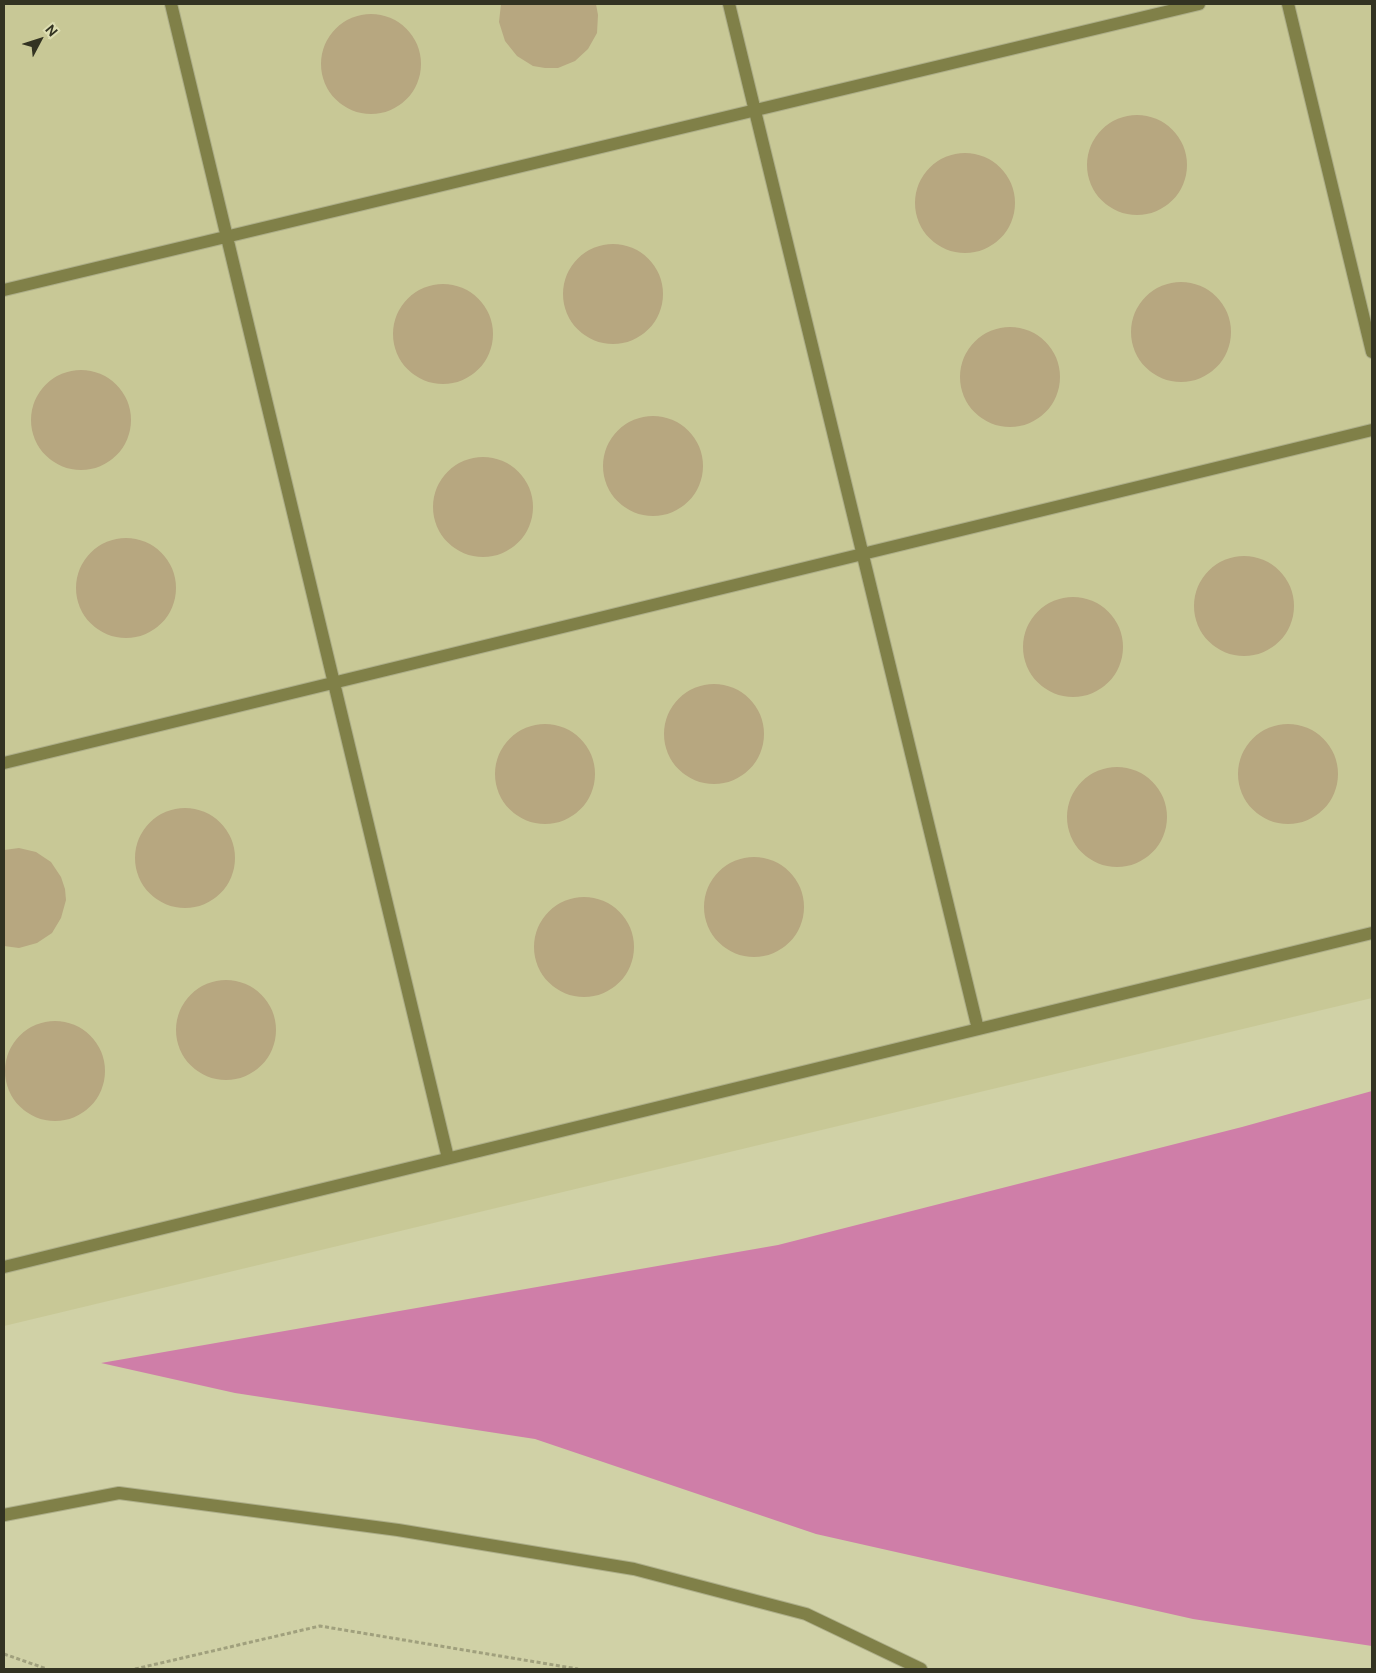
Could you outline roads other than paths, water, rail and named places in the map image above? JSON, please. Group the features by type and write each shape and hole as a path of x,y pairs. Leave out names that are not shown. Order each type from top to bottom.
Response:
{"street":[{"path":"171,4 448,1158"},
{"path":"729,4 978,1029"},
{"path":"4,290 1199,4"},
{"path":"1288,4 1372,352"},
{"path":"4,763 1372,430"},
{"path":"4,1267 1372,933"},
{"path":"4,1515 119,1492 398,1530 634,1569 806,1614 921,1669"}]}
